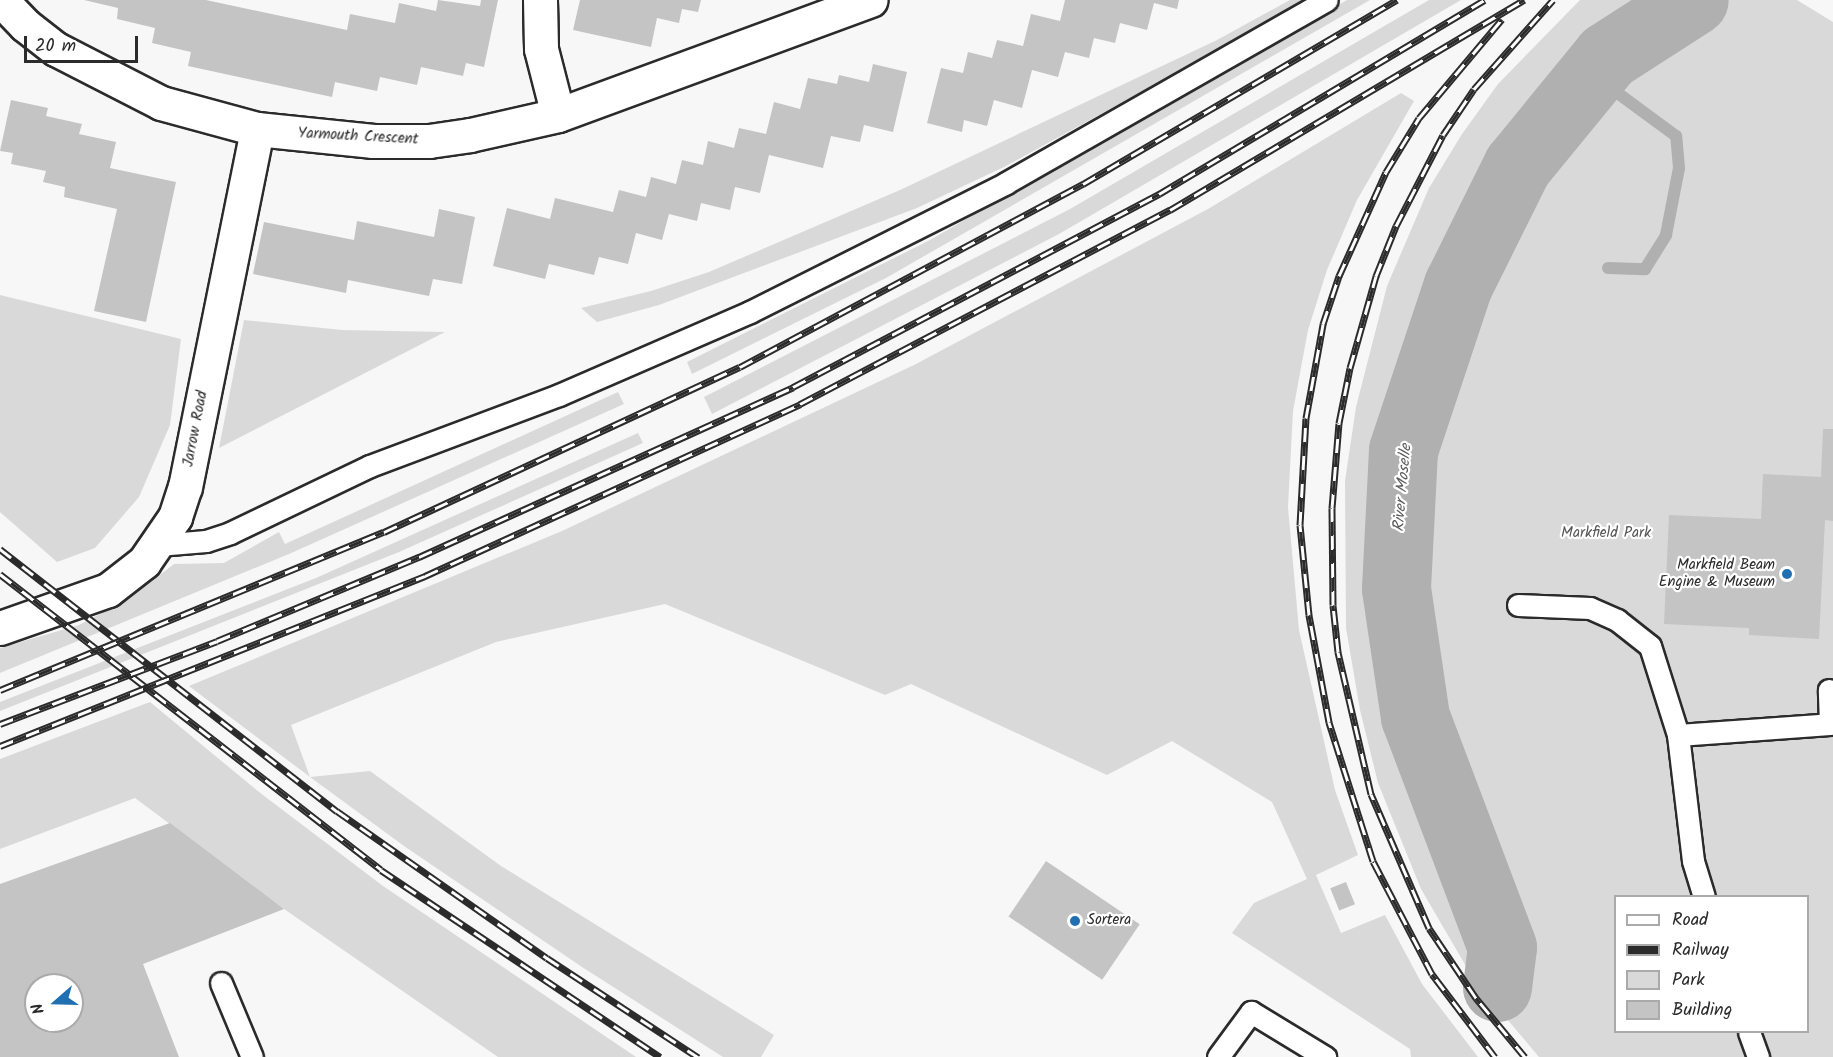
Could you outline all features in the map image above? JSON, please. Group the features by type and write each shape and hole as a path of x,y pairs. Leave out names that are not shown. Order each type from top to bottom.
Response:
{"street":[{"name":"Yarmouth Crescent","path":"1,0 25,26 56,49 127,88 202,116 257,129 321,138 429,141 558,115 871,0"},
{"path":"540,0 541,50 558,115"},
{"name":"Jarrow Road","path":"0,628 108,590 144,562 158,545 175,517 185,487 257,129"}],"lane":[{"path":"158,545 206,541 230,533 370,466 559,395 750,312 1006,183 1326,0"},
{"path":"1518,606 1590,608 1617,620 1650,646 1678,735 1693,861 1703,895"},
{"path":"1678,735 1830,724 1829,690"},
{"path":"221,982 252,1057"},
{"path":"1218,1057 1251,1012 1325,1057"},
{"path":"1749,1033 1758,1057"}],"green space":[{"path":"1290,0 1309,0 1006,166 917,208 659,305 597,322 581,308 651,291 709,272 900,190 1217,40"},
{"path":"1347,0 1370,0 886,278 692,374 687,362 930,240"},
{"path":"1429,0 1461,0 1059,234 712,414 704,397 1070,209"},
{"name":"Markfield Park","path":"1580,0 1797,0 1833,22 1833,1057 1539,1057 1474,980 1421,889 1378,783 1360,710 1346,628 1345,481 1356,407 1387,286 1429,188 1462,134 1498,84"},
{"path":"1401,93 1414,101 1357,200 1327,270 1308,330 1293,411 1288,507 1299,630 1335,790 1358,855 1316,875 1341,933 1385,915 1422,984 1478,1057 1411,1057 1410,1049 1232,933 1254,903 1307,879 1272,802 1172,741 1107,775 911,684 885,695 665,604 496,642 291,725 310,777 189,686 562,531 914,365 1208,209"},
{"path":"0,295 181,339 170,425 139,497 95,548 57,562 0,512"},
{"path":"244,320 342,330 445,332 219,448"},
{"path":"618,392 624,404 289,554 0,673 0,648 79,625 130,598 174,564 224,563 279,532 285,544"},
{"path":"638,433 643,443 399,552 0,711 0,702 316,578"},
{"path":"150,702 259,792 383,886 636,1057 498,1057 284,909 135,798 0,849 0,759"},
{"path":"370,771 501,866 774,1035 761,1057 723,1057 582,967 404,846 310,777"}],"building":[{"path":"84,0 206,0 347,30 350,14 395,23 399,3 436,11 438,0 480,6 481,0 498,0 484,67 466,63 463,76 421,67 417,85 380,77 377,91 335,82 332,97 188,66 191,52 152,43 155,28 117,19 118,8"},
{"path":"580,0 701,0 698,12 682,9 679,23 657,18 651,47 573,30"},
{"path":"1065,0 1179,0 1177,9 1154,3 1147,30 1120,23 1115,43 1094,38 1089,58 1065,52 1058,77 1032,70 1022,108 994,100 987,126 964,120 962,132 927,123 941,68 963,73 968,52 992,58 997,40 1023,46 1031,14 1060,21"},
{"path":"873,64 907,72 893,132 864,125 860,142 831,136 823,168 769,155 760,193 735,187 730,210 701,203 697,221 669,214 662,240 636,233 628,264 599,257 594,275 549,264 545,279 493,266 507,208 550,219 555,198 613,212 619,190 646,197 651,177 676,184 682,160 703,165 708,141 734,148 739,128 766,134 774,102 800,109 808,78 837,84 839,75 869,82"},
{"path":"11,100 48,108 46,116 82,124 79,134 116,142 110,168 176,182 146,322 94,311 117,209 64,197 65,187 43,182 46,171 11,164 13,153 0,151"},
{"path":"439,209 475,217 462,284 433,279 429,296 348,280 346,293 253,274 264,222 354,240 357,221 434,237"},
{"path":"1823,429 1833,429 1833,521 1825,520 1819,639 1749,635 1749,628 1664,624 1669,515 1761,519 1763,474 1821,477"},
{"path":"170,823 284,909 143,964 179,1057 0,1057 0,884"},
{"name":"Sortera","path":"1046,861 1140,924 1102,980 1009,917"},
{"path":"1346,882 1355,904 1339,911 1330,888"}],"waterway":[{"name":"River Moselle","path":"1497,987 1502,947 1415,717 1396,588 1403,450 1458,285 1517,166 1607,56 1694,0"},
{"path":"1608,268 1645,269 1666,235 1679,168 1676,136 1616,92 1612,75 1633,38"}],"railway":[{"path":"0,690 384,532 740,367 1083,184 1397,0"},
{"path":"0,724 217,641 419,557 793,387 1159,194 1485,0"},
{"path":"0,746 425,576 800,404 1170,210 1524,0"},
{"path":"1525,1057 1476,998 1429,928 1371,794 1338,652 1333,605 1332,508 1339,423 1350,368 1376,276 1396,226 1443,135 1474,89 1553,0"},
{"path":"1495,1057 1432,974 1373,861 1329,722 1309,615 1300,525 1306,418 1323,324 1339,276 1386,172 1419,118 1502,19"},
{"path":"0,549 337,811 547,958 698,1057"},
{"path":"0,574 381,870 660,1057"}],"place":[{"name":"Markfield Beam Engine & Museum","path":"1787,574"},
{"name":"Sortera","path":"1075,921"}]}
